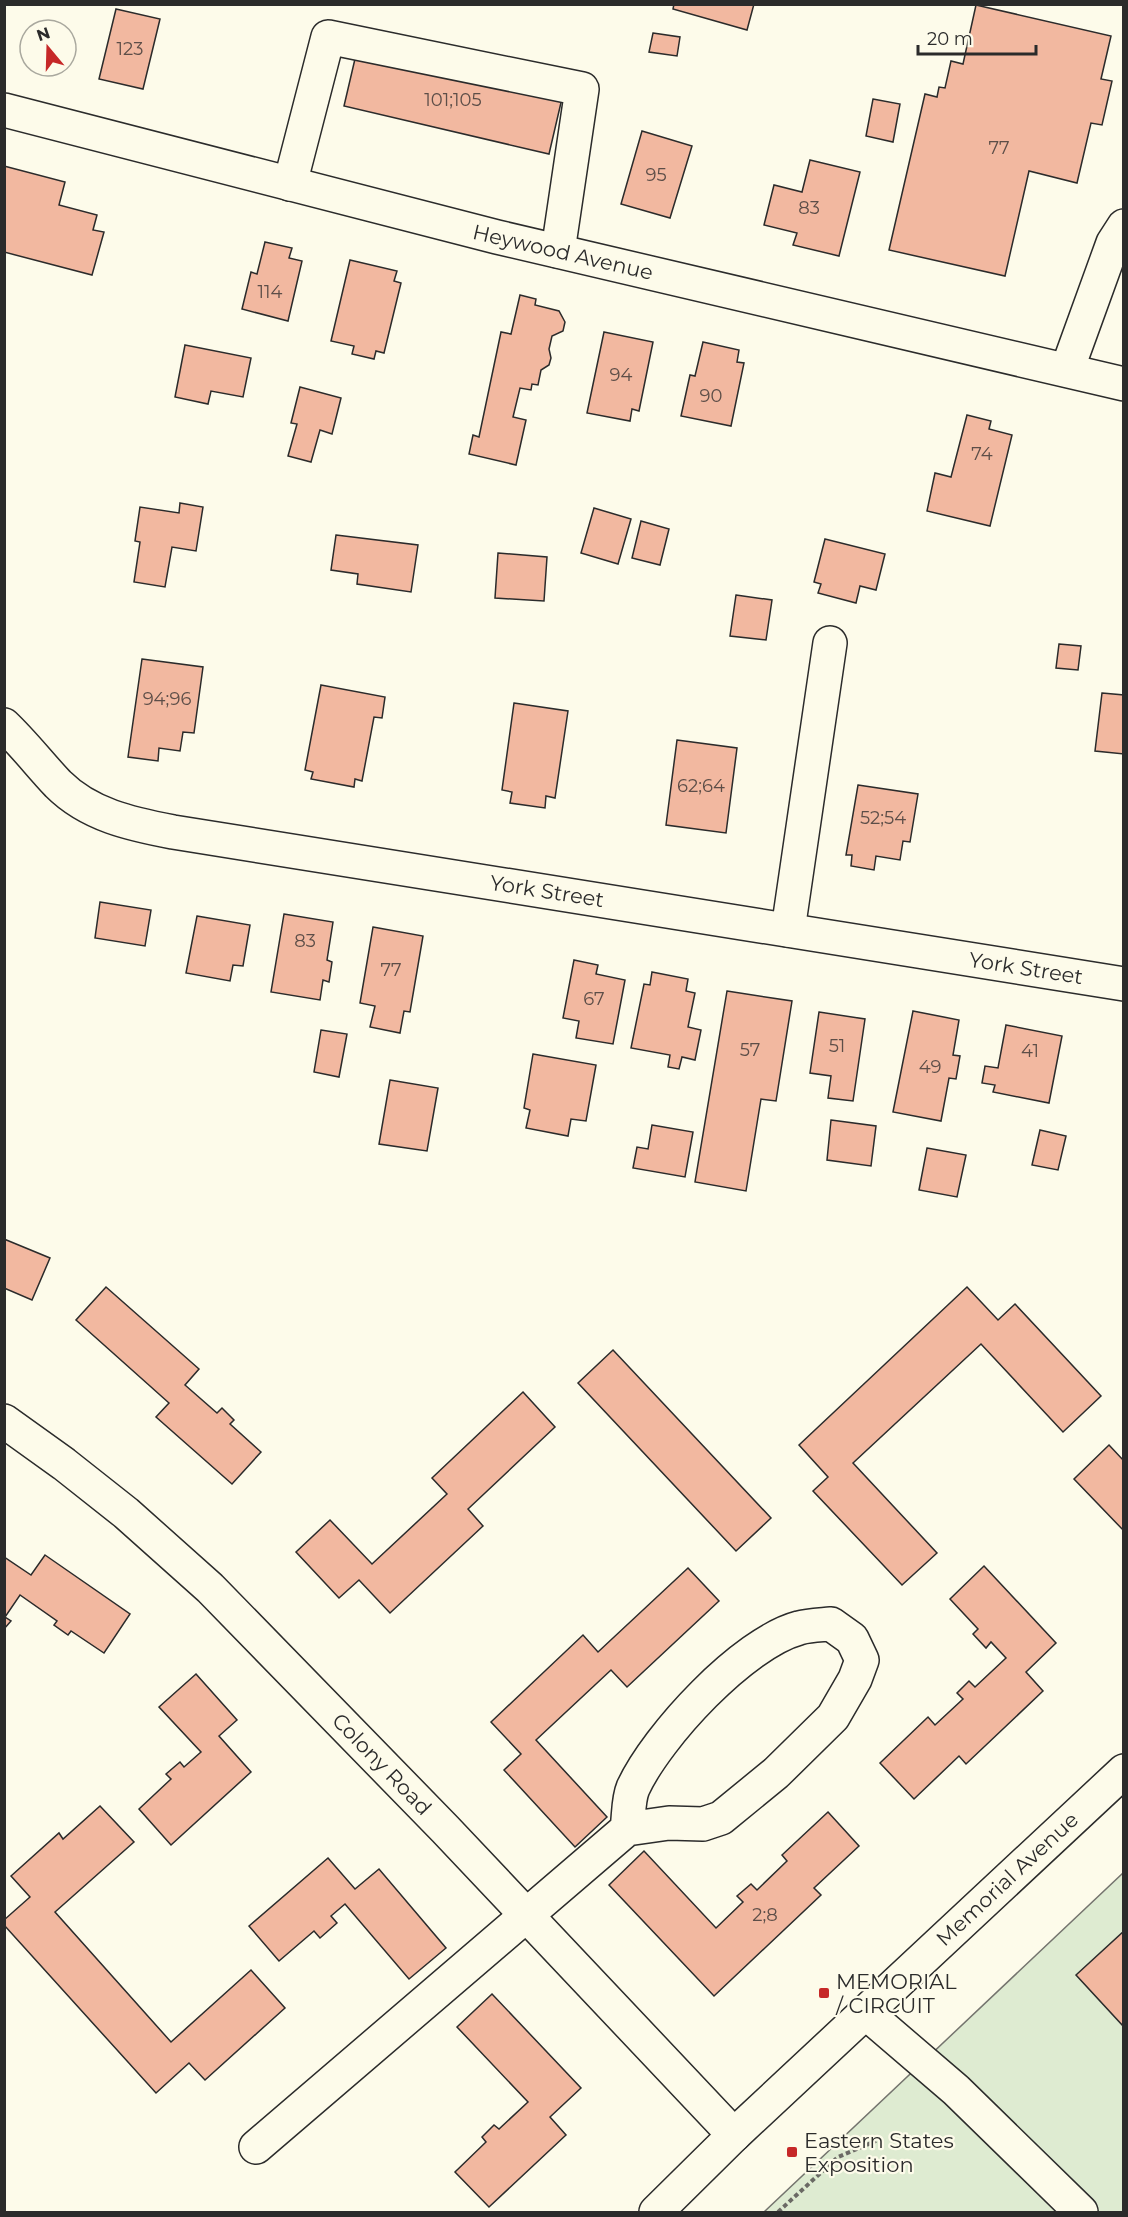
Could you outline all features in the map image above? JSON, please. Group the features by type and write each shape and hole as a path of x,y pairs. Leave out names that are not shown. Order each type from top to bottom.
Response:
{"street":[{"path":"290,184 328,37 582,89 558,251"},
{"name":"Heywood Avenue","path":"4,110 558,251 1124,384"},
{"path":"1068,370 1113,243 1124,226"},
{"path":"788,930 830,643"},
{"name":"York Street","path":"4,725 59,785 76,799 91,808 126,822 172,832 1124,984"},
{"name":"Colony Road","path":"4,1421 126,1513 210,1588 377,1759 734,2135"},
{"path":"256,2147 627,1829 669,1823 703,1824 720,1818 776,1773 833,1717 855,1679 862,1660 852,1640 831,1624 798,1628 752,1651 697,1701 650,1758 632,1790 627,1829"},
{"name":"Memorial Avenue","path":"655,2212 734,2135 1124,1771"},
{"path":"865,2012 956,2090 1081,2212"}],"path":[{"path":"778,2212 838,2157 876,2141"}],"green space":[{"path":"1123,1873 1123,2212 764,2212"}],"building":[{"path":"674,4 754,4 747,30 673,9"},
{"path":"976,5 1111,36 1101,79 1112,81 1102,125 1091,123 1077,183 1029,171 1005,276 889,250 925,94 937,97 939,87 945,88 951,61 963,64"},
{"path":"116,9 160,19 143,89 99,79"},
{"path":"653,33 680,37 677,56 649,52"},
{"path":"358,46 563,94 549,154 344,106"},
{"path":"873,99 900,104 893,142 866,136"},
{"path":"642,131 692,146 670,218 621,204"},
{"path":"810,160 860,172 839,256 793,245 797,233 764,225 774,185 802,192"},
{"path":"4,166 65,182 59,205 97,215 93,230 104,232 92,275 4,252"},
{"path":"265,242 292,248 289,258 302,261 288,321 242,309 251,272 257,274"},
{"path":"350,260 397,271 394,281 401,283 384,353 376,351 374,359 352,354 354,346 331,341"},
{"path":"520,295 536,299 535,305 559,311 565,322 563,331 552,336 549,365 541,370 538,385 532,384 531,390 520,388 513,417 526,420 516,465 469,454 473,435 479,437 501,332 511,334"},
{"path":"604,332 653,342 639,411 632,409 630,421 587,413"},
{"path":"703,342 739,350 737,362 744,363 731,426 681,416 690,375 695,376"},
{"path":"185,345 251,358 243,397 211,391 208,404 175,397"},
{"path":"300,387 341,398 332,434 320,430 311,462 288,456 297,424 291,423"},
{"path":"967,415 991,421 989,429 1012,435 990,526 927,511 935,473 951,477"},
{"path":"180,503 203,507 196,551 172,547 165,587 134,582 140,542 135,541 140,507 179,513"},
{"path":"594,508 631,519 618,564 581,553"},
{"path":"641,521 669,529 660,565 632,558"},
{"path":"336,535 418,545 411,592 357,584 358,574 331,570"},
{"path":"825,539 885,554 876,590 860,586 856,603 818,593 821,584 814,582"},
{"path":"498,553 547,557 544,601 495,598"},
{"path":"736,595 772,600 766,640 730,636"},
{"path":"1059,644 1081,646 1078,670 1056,668"},
{"path":"142,659 203,667 194,733 183,732 180,751 159,748 158,761 128,757"},
{"path":"321,685 385,697 382,718 374,717 362,781 355,779 354,787 311,779 313,772 305,770"},
{"path":"1102,693 1124,695 1124,754 1095,751"},
{"path":"514,703 568,711 555,798 546,796 545,808 510,803 512,792 502,790"},
{"path":"677,740 737,748 726,833 666,825"},
{"path":"858,785 918,794 910,842 903,841 900,860 876,856 874,870 851,866 852,855 846,855"},
{"path":"100,902 151,910 145,946 95,938"},
{"path":"284,914 333,922 327,960 332,962 329,982 323,980 320,1000 271,992"},
{"path":"197,916 250,925 243,966 233,965 230,981 186,973"},
{"path":"373,927 423,936 410,1012 404,1011 400,1033 370,1027 375,1006 360,1003"},
{"path":"574,960 598,965 596,974 625,980 613,1044 576,1038 579,1021 563,1018"},
{"path":"652,972 688,979 686,991 695,993 688,1027 701,1030 695,1060 682,1057 679,1069 668,1067 670,1055 631,1048 644,984 650,985"},
{"path":"727,991 792,1001 776,1101 761,1099 746,1191 695,1182"},
{"path":"913,1011 959,1020 953,1055 960,1056 956,1079 949,1078 941,1121 893,1112"},
{"path":"819,1012 865,1019 853,1101 828,1098 831,1076 810,1073"},
{"path":"1006,1025 1062,1036 1049,1103 993,1092 995,1085 982,1083 985,1066 998,1068"},
{"path":"321,1030 347,1034 339,1077 314,1072"},
{"path":"533,1054 596,1065 586,1121 571,1119 568,1136 526,1128 530,1110 524,1108"},
{"path":"390,1080 438,1088 427,1151 379,1144"},
{"path":"831,1120 876,1126 871,1166 827,1160"},
{"path":"652,1125 693,1132 685,1177 633,1168 637,1147 648,1149"},
{"path":"1040,1130 1066,1136 1058,1170 1032,1165"},
{"path":"927,1148 966,1155 957,1197 919,1190"},
{"path":"4,1239 50,1258 32,1300 4,1288"},
{"path":"106,1287 199,1369 185,1385 217,1413 222,1408 234,1420 230,1424 261,1452 232,1484 156,1417 169,1403 76,1320"},
{"path":"967,1287 998,1320 1015,1304 1101,1396 1063,1432 981,1344 853,1463 937,1553 902,1585 813,1491 828,1477 799,1445"},
{"path":"613,1350 771,1518 736,1551 578,1383"},
{"path":"523,1392 555,1427 468,1509 483,1526 390,1613 359,1580 339,1598 296,1552 330,1520 372,1564 447,1494 432,1478"},
{"path":"1109,1445 1124,1461 1124,1531 1074,1479"},
{"path":"45,1555 130,1614 104,1653 71,1631 68,1635 54,1625 57,1621 20,1595 5,1617 11,1621 4,1629 4,1557 31,1575"},
{"path":"984,1566 1056,1643 1026,1672 1043,1691 966,1764 959,1756 914,1799 880,1763 928,1717 935,1725 963,1699 957,1693 969,1681 975,1687 1006,1658 991,1642 986,1648 973,1634 978,1629 950,1599"},
{"path":"688,1568 719,1601 627,1687 611,1670 536,1740 607,1817 575,1847 504,1770 521,1754 491,1722 583,1635 598,1652"},
{"path":"196,1674 237,1720 219,1736 251,1772 171,1845 139,1809 171,1779 166,1774 180,1762 184,1767 201,1752 159,1707"},
{"path":"100,1806 134,1842 55,1912 171,2042 251,1970 285,2008 205,2080 189,2063 156,2093 4,1925 4,1920 30,1897 11,1876 59,1833 63,1839"},
{"path":"828,1812 859,1846 814,1888 821,1895 714,1996 609,1885 644,1851 716,1928 743,1902 737,1896 751,1884 757,1890 787,1861 782,1855"},
{"path":"328,1858 355,1889 379,1869 446,1948 409,1979 345,1904 331,1916 337,1923 320,1938 314,1931 279,1961 249,1926"},
{"path":"1124,1931 1124,2027 1076,1975"},
{"path":"492,1994 581,2088 550,2117 566,2135 489,2207 455,2172 486,2142 482,2137 494,2125 499,2129 528,2102 457,2027"}],"place":[{"name":"MEMORIAL / CIRCUIT","path":"824,1993"},
{"name":"Eastern States Exposition","path":"792,2152"}]}
